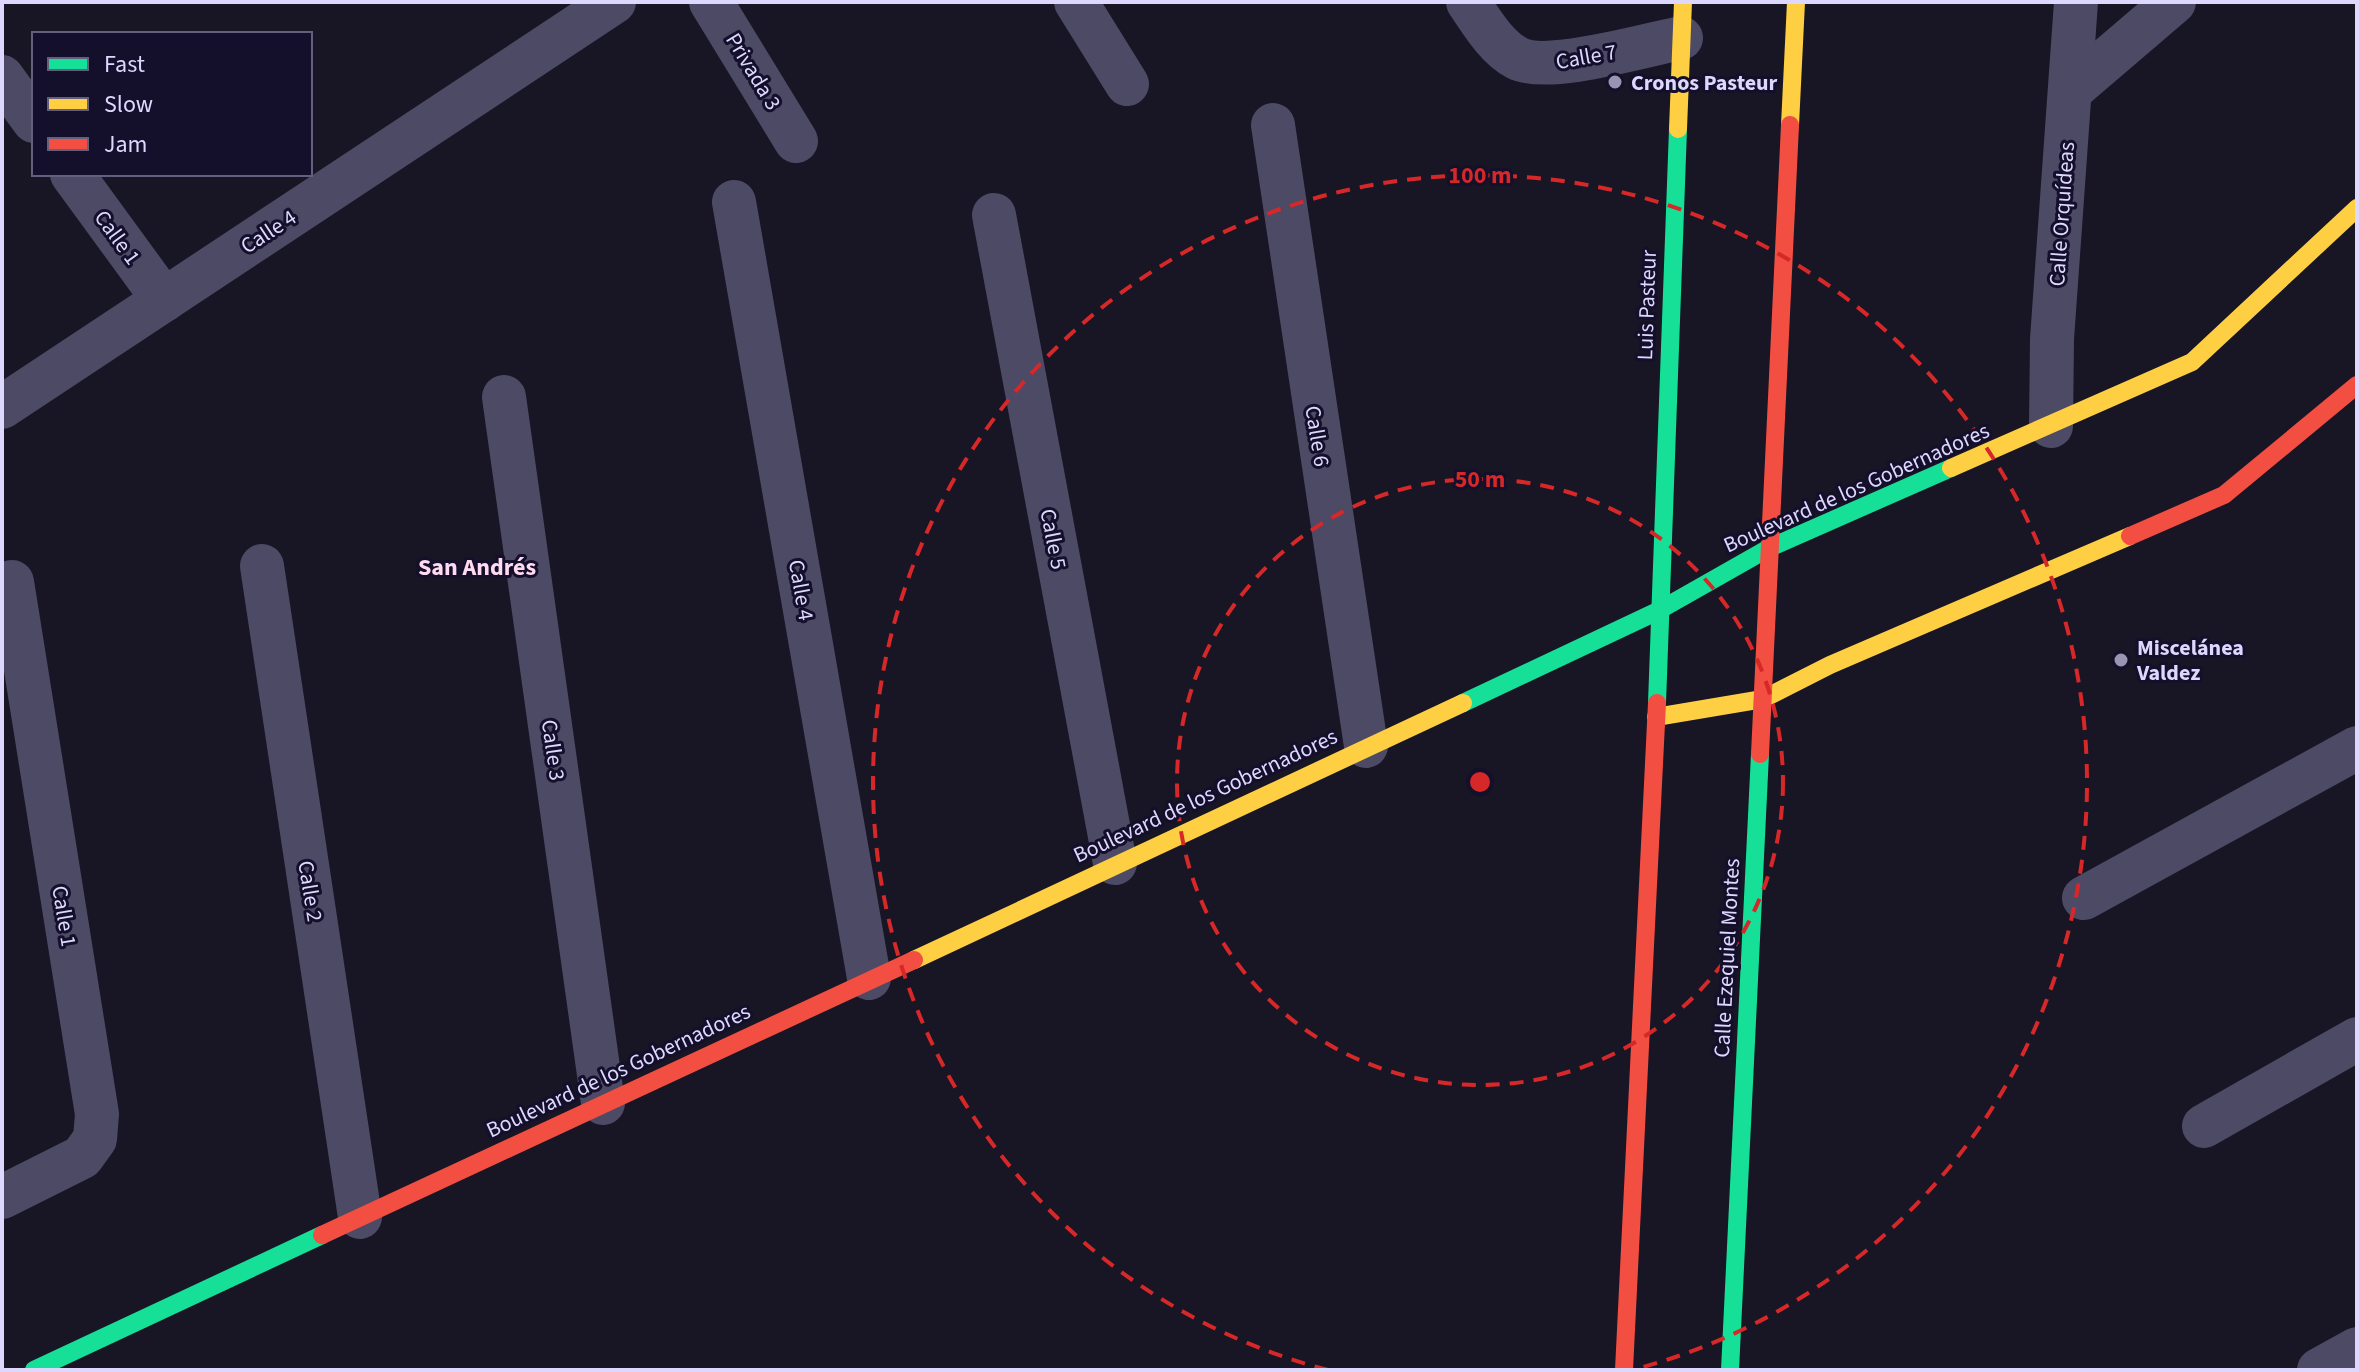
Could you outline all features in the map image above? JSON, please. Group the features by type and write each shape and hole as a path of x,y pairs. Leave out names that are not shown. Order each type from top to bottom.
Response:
{"main road":[{"path":"1769,548 1796,2"},
{"name":"Luis Pasteur","path":"1658,611 1682,20"},
{"name":"Boulevard de los Gobernadores","path":"34,1370 1658,611 1769,548 2192,362 2357,208"},
{"path":"1656,717 1763,699 1830,665 2224,495 2357,385"},
{"name":"Calle Ezequiel Montes","path":"1730,1370 1769,548"},
{"path":"1624,1370 1656,717 1658,611"}],"street":[{"name":"Calle 4","path":"2,407 614,2"},
{"name":"Privada 3","path":"711,2 796,141"},
{"path":"1076,2 1127,84"},
{"name":"Calle 7","path":"1468,2 1492,36 1517,59 1553,64 1682,20"},
{"name":"Calle Orquídeas","path":"2051,426 2052,339 2076,2"},
{"path":"2070,91 2174,2"},
{"path":"2,77 32,118"},
{"name":"Calle 6","path":"1273,125 1366,746"},
{"name":"Calle 1","path":"73,176 164,300"},
{"name":"Calle 4","path":"734,202 869,978"},
{"name":"Calle 5","path":"994,215 1115,863"},
{"name":"Calle 3","path":"504,397 603,1103"},
{"name":"Calle 2","path":"262,566 360,1217"},
{"name":"Calle 1","path":"2,1197 82,1157 95,1139 97,1114 12,582"},
{"path":"2084,898 2357,748"},
{"path":"2204,1126 2357,1039"},
{"path":"2319,1370 2357,1349"}],"traffic: fast":[{"path":"1657,703 1678,129"},
{"path":"1463,703 1658,611 1769,548 1951,468"},
{"path":"1730,1370 1760,754"},
{"path":"34,1370 322,1235"}],"traffic: slow":[{"path":"1678,129 1683,2"},
{"path":"1790,125 1796,2"},
{"path":"1951,468 2192,362 2357,208"},
{"path":"1656,717 1763,699 1830,665 2130,536"},
{"path":"914,960 1463,703"}],"traffic: jam":[{"path":"1760,754 1790,125"},
{"path":"2130,536 2224,495 2357,385"},
{"path":"1624,1370 1657,703"},
{"path":"322,1235 914,960"}],"place":[{"name":"Cronos Pasteur","path":"1615,82"},
{"name":"Miscelánea Valdez","path":"2121,660"}],"district":[{"name":"San Andrés","path":"477,567"}]}
